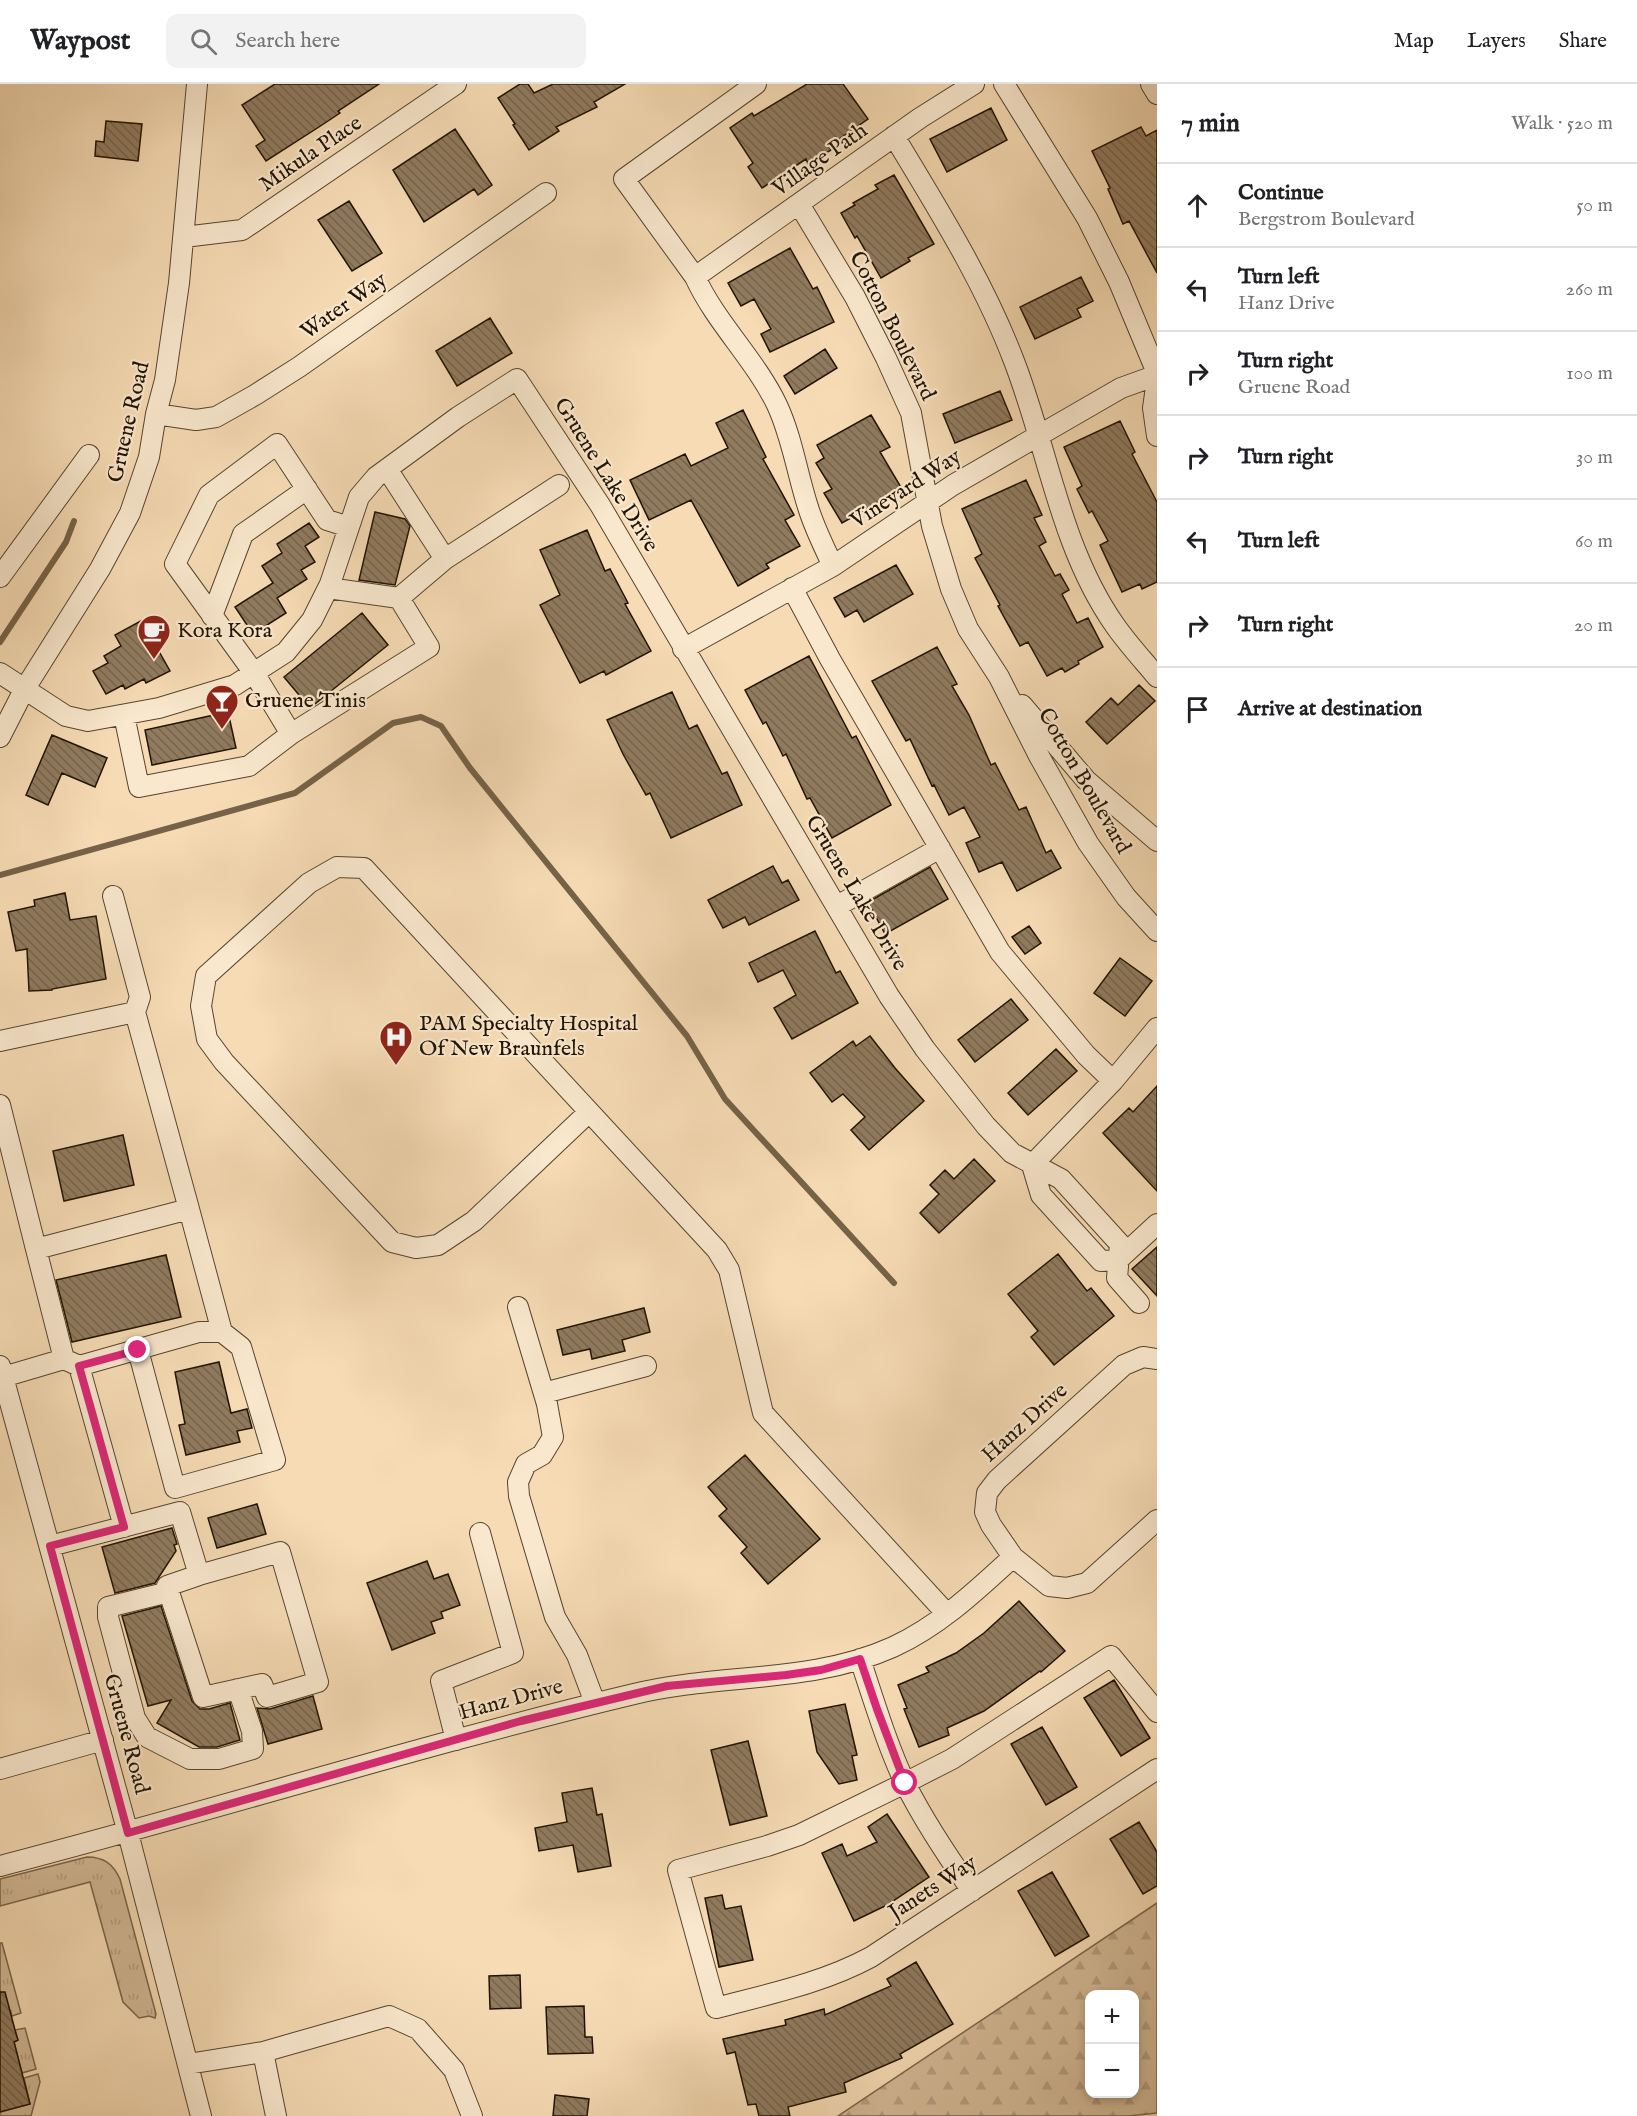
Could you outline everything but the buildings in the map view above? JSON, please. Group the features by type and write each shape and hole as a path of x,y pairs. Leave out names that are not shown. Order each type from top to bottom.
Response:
{"street":[{"name":"Gruene Road","path":"0,737 24,690 100,569 130,513 149,457 169,356 184,237 197,84"},
{"name":"Mikula Place","path":"184,237 242,230 456,84"},
{"path":"756,84 624,179 695,277 703,294 764,382 776,404 787,429 807,506 833,566"},
{"name":"Village Path","path":"695,277 894,136 974,84"},
{"path":"1004,84 1087,218 1119,282 1157,374"},
{"path":"1151,84 1157,94"},
{"path":"894,136 993,309 1039,436 1049,478 1069,534 1089,580 1114,624 1157,677"},
{"name":"Water Way","path":"156,414 196,420 216,417 226,412 299,368 546,193"},
{"name":"Cotton Boulevard","path":"799,204 855,297 911,413 932,526 951,589 968,629 999,677 1039,756 1088,843 1126,897 1157,931"},
{"name":"Vineyard Way","path":"683,649 833,566 953,485 1121,388 1157,374"},
{"name":"Gruene Lake Drive","path":"0,673 66,716 88,722 159,708 236,685 286,652 312,620 328,588 359,497 376,477 458,417 517,379 600,505 889,996 925,1049 986,1126 1012,1153 1032,1165"},
{"path":"1157,380 1153,408 1157,436"},
{"path":"291,734 254,673 175,564 209,495 277,444 327,520 349,527"},
{"name":"Gruene Road","path":"0,577 88,455"},
{"path":"387,469 445,559"},
{"path":"328,588 399,598 445,559 560,485"},
{"path":"212,616 243,534 307,489"},
{"path":"792,588 1000,952 1086,1055 1113,1081"},
{"path":"124,715 139,787 249,766 291,734 429,646 399,598"},
{"name":"Cotton Boulevard","path":"999,677 1086,780 1157,841"},
{"path":"837,906 940,848"},
{"path":"589,1112 474,1221 438,1245 416,1248 392,1242 224,1062 207,1039 201,1006 206,976 309,883 337,867 364,868 717,1250 729,1270 763,1413 946,1614"},
{"path":"113,896 140,997 135,1012 222,1332 241,1347 274,1460 175,1488 138,1350"},
{"path":"0,1041 135,1012"},
{"path":"1157,1028 1113,1081 1032,1165 1041,1195 1101,1261 1118,1260 1157,1224"},
{"path":"0,1105 36,1249 124,1527"},
{"path":"36,1249 189,1209"},
{"path":"1118,1260 1117,1278 1138,1304"},
{"path":"518,1307 544,1393 553,1437 542,1455 526,1464 518,1482 519,1496 555,1617 577,1654 595,1703"},
{"path":"2,1371 71,1363 138,1350 199,1332 222,1332"},
{"name":"Hanz Drive","path":"1157,1359 1143,1357 1124,1365 997,1480 987,1493 985,1512 999,1540 1013,1557 1049,1586 1067,1588 1087,1582 1157,1520"},
{"path":"544,1393 645,1366"},
{"name":"Gruene Road","path":"2,1371 128,1833 201,2116"},
{"path":"50,1546 180,1512 199,1575"},
{"path":"456,1740 441,1682 513,1653 480,1533"},
{"path":"280,1552 318,1682 267,1697 262,1684 203,1697 167,1586 199,1575 280,1552"},
{"name":"Hanz Drive","path":"0,1866 128,1833 595,1703 667,1686 786,1675 821,1670 860,1659 892,1648 916,1635 963,1602 1013,1557"},
{"path":"169,1592 108,1607 108,1617 135,1718 147,1737 190,1759 219,1759 253,1749 252,1731 238,1689"},
{"path":"905,1783 952,1759 1111,1656 1157,1712"},
{"path":"860,1659 905,1783 932,1831 972,1891"},
{"path":"0,1769 103,1740"},
{"name":"Janets Way","path":"905,1783 799,1835 678,1870 716,2008 845,1971 871,1957 1157,1769"},
{"path":"189,2064 263,2052 389,2016 418,2029 454,2070 472,2116"},
{"path":"263,2052 276,2116"}],"green space":[{"path":"87,1857 107,1862 120,1879 156,2014 155,2018 149,2016 139,2018 123,2002 90,1882 0,1906 0,1879"},
{"path":"1157,1903 1157,2113 1128,2116 838,2116"},
{"path":"0,1943 2,1943 21,2013 12,2016 8,2005 4,2006 0,1990"},
{"path":"25,2028 36,2069 22,2073 14,2042 18,2040 15,2030"},
{"path":"38,2074 40,2082 31,2116 0,2116 0,2112 30,2104 24,2078"}],"waterway":[{"path":"0,642 66,542 74,521"},
{"path":"0,875 295,793 393,723 421,717 441,726 470,768 687,1036 725,1099 894,1283"}],"place":[{"name":"Kora Kora","path":"154,660"},
{"name":"Gruene Tinis","path":"222,730"},
{"name":"PAM Specialty Hospital Of New Braunfels","path":"396,1066"}],"route":[{"path":"138,1350 79,1366 124,1527 50,1546 128,1833 521,1721 667,1686 786,1675 821,1670 860,1659 905,1783"}]}
